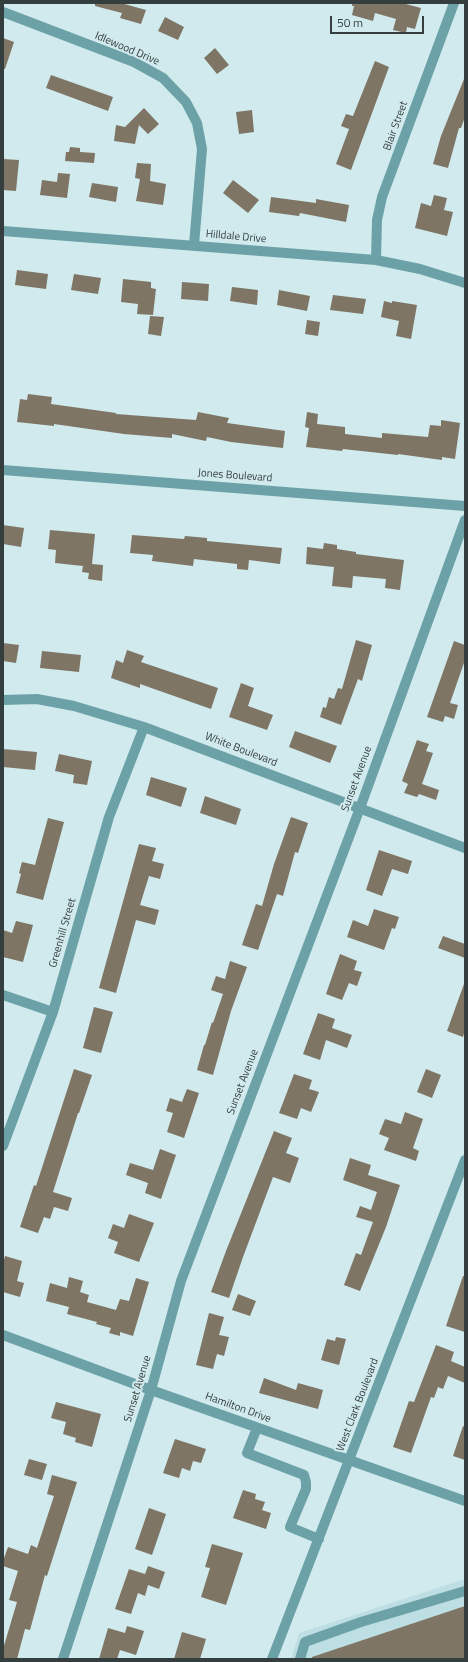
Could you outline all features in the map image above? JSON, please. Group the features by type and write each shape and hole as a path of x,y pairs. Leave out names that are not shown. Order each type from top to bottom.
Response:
{"street":[{"name":"Blair Street","path":"376,260 377,220 382,197 454,3"},
{"name":"Idlewood Drive","path":"3,12 134,62 163,78 186,102 197,123 202,149 194,245"},
{"name":"Hilldale Drive","path":"3,231 376,260 420,270 465,283"},
{"name":"Jones Boulevard","path":"3,470 465,506"},
{"name":"Sunset Avenue","path":"63,1659 151,1390 181,1281 360,808 465,520"},
{"name":"White Boulevard","path":"3,700 37,699 74,706 144,727 465,848"},
{"name":"Greenhill Street","path":"3,1146 52,1012 109,817 144,727"},
{"path":"3,995 52,1012"},
{"name":"West Clark Boulevard","path":"272,1659 350,1461 465,1160"},
{"name":"Hamilton Drive","path":"3,1335 151,1390 465,1501"},
{"path":"257,1428 248,1453 304,1475 306,1489 290,1527 319,1539"},
{"path":"300,1659 305,1642 360,1622 465,1591"}],"shaded area":[{"path":"465,1579 465,1659 291,1659 299,1633"}],"building":[{"path":"95,3 121,3 146,10 141,24 120,18 122,13 95,6"},
{"path":"352,3 402,3 421,8 415,29 407,27 406,33 393,30 396,19 375,13 373,21 352,15 354,6 352,6"},
{"path":"165,17 184,27 178,40 158,31"},
{"path":"3,38 14,42 5,69 3,69"},
{"path":"215,48 229,65 217,74 204,58"},
{"path":"375,61 389,67 351,170 336,164 349,129 341,126 346,114 353,116"},
{"path":"51,75 113,97 108,111 46,88"},
{"path":"464,79 465,117 461,128 459,128 448,168 433,164 441,136"},
{"path":"144,108 159,124 148,134 139,125 135,144 114,141 116,125 125,127"},
{"path":"252,110 254,132 239,134 236,112"},
{"path":"70,147 80,148 80,152 95,153 94,163 65,161 66,152 69,152"},
{"path":"3,159 19,160 16,191 3,190"},
{"path":"137,163 151,164 150,181 166,184 163,205 136,201 140,179 135,178"},
{"path":"58,173 70,174 67,198 40,195 42,180 57,182"},
{"path":"233,180 259,200 248,213 223,193"},
{"path":"92,183 118,187 116,202 89,197"},
{"path":"434,195 447,198 444,210 453,212 447,236 415,228 421,203 431,206"},
{"path":"271,197 316,203 316,199 349,205 346,222 300,213 299,216 269,212"},
{"path":"17,270 48,274 46,289 15,285"},
{"path":"74,274 101,278 98,294 71,290"},
{"path":"123,279 151,282 151,288 156,289 153,315 137,314 138,304 121,302"},
{"path":"182,282 209,284 208,301 181,299"},
{"path":"232,287 258,290 257,305 230,301"},
{"path":"279,290 310,296 307,311 277,305"},
{"path":"333,295 366,299 363,314 330,310"},
{"path":"384,301 417,305 411,339 396,336 399,321 381,317"},
{"path":"150,316 164,317 161,336 148,334"},
{"path":"307,320 320,322 318,336 305,334"},
{"path":"28,394 52,397 51,404 116,414 196,420 198,412 229,418 227,423 285,431 283,448 231,442 207,437 206,441 172,434 172,438 124,434 54,424 54,426 17,422 20,399 27,400"},
{"path":"307,412 318,414 317,424 345,427 345,434 382,438 382,433 428,437 430,425 441,426 441,420 460,423 455,459 442,457 442,460 398,454 343,449 342,451 306,447 309,428 305,427"},
{"path":"3,525 24,528 21,547 3,544"},
{"path":"50,530 95,534 92,564 103,565 102,581 88,579 89,573 82,572 83,566 55,563 56,550 48,549"},
{"path":"132,535 184,539 185,536 207,538 207,541 282,548 280,564 249,560 248,570 237,569 237,564 194,559 193,566 152,561 153,555 130,553"},
{"path":"324,543 337,545 337,549 356,552 356,554 404,560 400,590 385,588 386,579 353,576 352,588 332,586 334,567 306,564 307,547 323,549"},
{"path":"356,640 372,645 362,681 358,679 341,725 320,717 323,707 326,708 329,697 334,699 338,688 342,689"},
{"path":"454,641 465,645 465,660 450,703 458,705 454,719 445,716 443,722 427,717"},
{"path":"3,643 19,645 16,663 3,661"},
{"path":"127,650 144,656 141,662 218,688 211,709 140,684 140,688 111,678 116,660 123,663"},
{"path":"42,651 81,655 79,672 40,668"},
{"path":"241,683 254,688 248,706 273,715 267,730 229,717"},
{"path":"295,731 337,746 330,763 289,747"},
{"path":"417,740 429,744 426,751 433,753 422,784 439,790 436,800 419,794 417,797 404,793 408,784 402,781"},
{"path":"3,749 37,752 35,770 3,767"},
{"path":"59,754 92,761 87,785 73,783 74,775 55,771"},
{"path":"151,777 187,788 181,807 146,795"},
{"path":"205,796 241,809 236,825 200,813"},
{"path":"291,817 308,823 298,853 295,852 283,896 277,894 258,950 242,945 256,904 262,906 274,864"},
{"path":"48,818 64,822 43,900 16,893 21,874 19,873 22,862 35,865"},
{"path":"139,844 156,848 152,861 164,864 160,879 149,876 140,905 159,910 155,925 136,920 116,993 99,988"},
{"path":"379,850 412,861 408,874 392,869 382,896 366,890"},
{"path":"374,909 399,917 395,929 392,928 384,950 347,937 353,920 368,926"},
{"path":"16,921 33,925 23,962 3,957 3,930 12,933"},
{"path":"443,936 465,944 465,958 438,948"},
{"path":"340,954 357,961 354,970 362,972 357,986 349,983 342,1000 326,994"},
{"path":"230,961 247,967 231,1011 213,1075 197,1070 204,1045 223,994 211,990 216,976 225,979"},
{"path":"464,984 465,1030 463,1037 447,1031"},
{"path":"94,1007 113,1012 101,1053 83,1048"},
{"path":"318,1013 335,1019 332,1028 352,1035 347,1048 326,1040 320,1060 303,1054"},
{"path":"74,1069 92,1075 78,1113 53,1192 72,1198 68,1211 54,1207 50,1219 44,1217 38,1233 20,1227 34,1185 36,1186"},
{"path":"426,1069 441,1075 432,1098 417,1092"},
{"path":"294,1074 312,1080 309,1089 319,1092 311,1112 301,1108 297,1119 279,1113"},
{"path":"187,1089 199,1093 184,1138 167,1132 173,1113 166,1111 170,1098 182,1102"},
{"path":"405,1112 423,1119 413,1148 419,1151 416,1161 384,1150 389,1138 379,1134 385,1119 401,1124"},
{"path":"274,1131 292,1138 286,1153 299,1158 290,1183 273,1177 229,1298 211,1292"},
{"path":"160,1149 176,1155 161,1199 145,1193 148,1183 126,1175 130,1163 153,1170"},
{"path":"350,1158 371,1165 368,1175 400,1185 386,1227 360,1291 344,1285 356,1253 361,1255 373,1222 356,1217 360,1206 371,1210 377,1192 343,1180"},
{"path":"129,1214 154,1223 139,1262 114,1253 118,1242 108,1238 113,1224 124,1228"},
{"path":"5,1256 22,1261 17,1281 24,1283 20,1297 3,1292 3,1263"},
{"path":"463,1276 465,1276 465,1332 446,1326"},
{"path":"69,1277 83,1281 80,1292 89,1295 87,1302 116,1310 120,1299 129,1301 136,1278 149,1282 133,1336 120,1332 120,1336 109,1333 111,1328 96,1324 97,1322 67,1314 69,1307 46,1301 50,1283 67,1288"},
{"path":"238,1294 256,1301 250,1316 232,1310"},
{"path":"209,1313 224,1317 219,1335 229,1337 224,1356 217,1354 213,1369 196,1365"},
{"path":"336,1337 346,1339 339,1365 321,1360 327,1339 335,1341"},
{"path":"436,1345 454,1352 451,1361 465,1367 465,1383 448,1376 443,1389 438,1387 434,1398 431,1397 411,1453 393,1447 409,1401 414,1402"},
{"path":"264,1378 296,1390 298,1383 323,1390 318,1409 259,1393"},
{"path":"56,1402 101,1414 92,1447 75,1442 76,1438 63,1434 66,1422 51,1418"},
{"path":"463,1426 465,1427 465,1460 453,1456"},
{"path":"175,1439 206,1449 201,1463 193,1461 190,1471 182,1468 179,1478 163,1473"},
{"path":"29,1459 47,1464 42,1480 24,1475"},
{"path":"52,1475 77,1482 47,1576 45,1575 30,1630 25,1629 17,1659 3,1659 3,1649 17,1602 9,1600 18,1571 3,1566 3,1561 8,1547 28,1554 31,1545 37,1548 54,1496 47,1494"},
{"path":"243,1490 256,1494 255,1499 265,1502 262,1510 271,1513 266,1529 233,1518"},
{"path":"149,1508 166,1514 152,1555 135,1549"},
{"path":"212,1544 243,1553 226,1605 201,1597 210,1568 205,1567"},
{"path":"148,1566 165,1572 159,1589 148,1585 145,1596 138,1593 131,1614 115,1609 129,1569 145,1574"},
{"path":"465,1606 465,1659 312,1659 312,1657"},
{"path":"127,1626 144,1631 136,1655 120,1650 117,1659 99,1659 108,1628 125,1633"},
{"path":"182,1632 206,1639 200,1659 174,1659"}]}
